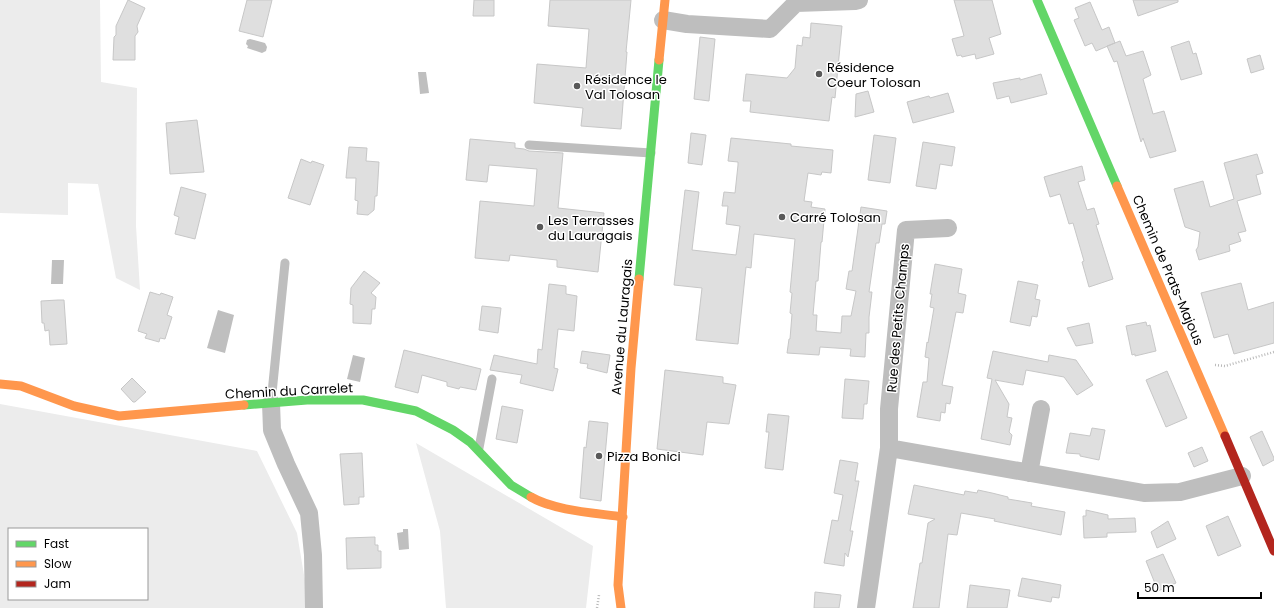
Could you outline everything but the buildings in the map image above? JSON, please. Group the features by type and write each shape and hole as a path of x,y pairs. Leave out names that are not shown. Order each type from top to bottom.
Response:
{"street":[{"name":"Avenue du Lauragais","path":"621,608 618,585 631,368 665,0"},
{"path":"663,20 687,24 770,29 796,1 859,0"},
{"name":"Chemin de Prats-Majous","path":"1037,0 1274,550"},
{"name":"Rue des Petits Champs","path":"866,608 889,448 889,409 906,230 948,228"},
{"name":"Chemin du Carrelet","path":"0,384 21,386 74,406 119,416 307,400 363,400 416,412 453,430 470,442 511,485 534,499 546,504 572,510 623,516"},
{"path":"271,403 272,430 309,513 313,555 314,608"},
{"path":"1029,473 1041,409"},
{"path":"889,448 1144,493 1180,492 1242,476"},
{"name":"Avenue du Lauragais","path":"612,602 618,585"}],"lane":[{"path":"529,145 651,153"},
{"path":"271,403 285,263"},
{"path":"478,451 492,379"}],"path":[{"path":"1198,372 1216,364 1225,366 1274,352"}],"shaded area":[{"path":"0,0 100,0 101,82 137,88 136,226 140,290 116,278 98,184 68,183 68,215 0,213"},
{"path":"250,39 265,43 267,47 266,51 262,53 247,48 247,40"},
{"path":"418,72 426,72 429,93 420,94"},
{"path":"52,260 64,260 63,284 51,284"},
{"path":"218,310 234,315 225,353 207,348"},
{"path":"353,355 365,358 360,382 347,379"},
{"path":"0,404 257,451 297,533 308,599 305,608 0,608"},
{"path":"416,443 593,546 586,608 446,608 440,531"},
{"path":"403,529 408,529 409,549 399,550 397,533 403,532"}],"traffic: fast":[{"path":"1037,0 1117,186"},
{"path":"639,279 659,60"},
{"path":"244,405 307,400 363,400 416,411 453,430 470,442 511,485 531,497"}],"traffic: slow":[{"path":"659,60 665,0"},
{"path":"1117,186 1225,436"},
{"path":"621,608 618,585 631,368 639,279"},
{"path":"0,384 21,386 74,406 119,416 244,405"},
{"path":"531,497 541,502 564,508 588,513 623,517"}],"traffic: jam":[{"path":"1225,436 1274,551"}],"place":[{"name":"Résidence Coeur Tolosan","path":"819,74"},
{"name":"Résidence le Val Tolosan","path":"577,86"},
{"name":"Carré Tolosan","path":"782,217"},
{"name":"Les Terrasses du Lauragais","path":"540,227"},
{"name":"Pizza Bonici","path":"599,456"}]}
